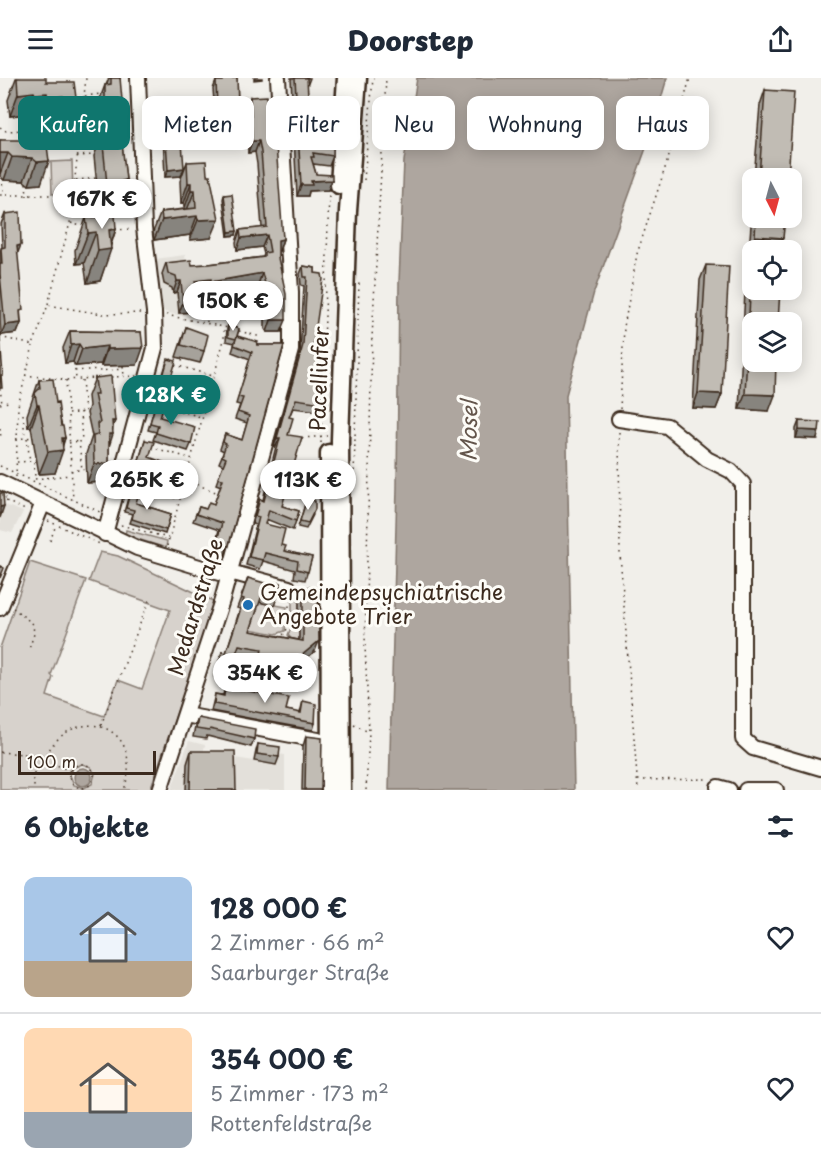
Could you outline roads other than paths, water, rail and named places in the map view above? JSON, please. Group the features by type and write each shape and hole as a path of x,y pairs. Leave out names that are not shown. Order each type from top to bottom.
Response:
{"main road":[{"name":"Pacelliufer","path":"340,787 324,439 330,207 346,78"},
{"name":"Pacelliufer","path":"340,787 340,440 348,210 358,78"}],"street":[{"path":"108,524 155,348 154,312 144,228 138,78"},
{"name":"Medardstraße","path":"160,790 230,574 291,350 290,282 278,78"},
{"path":"619,419 667,426 707,459 731,471 743,484 743,740 753,748 821,768"},
{"path":"5,485 43,503 108,524 165,556 289,588"},
{"path":"1,601 43,503"},
{"path":"185,715 318,740"},
{"path":"746,790 776,790"}],"water":[{"name":"Mosel","path":"417,78 667,78 662,96 616,96 616,150 645,150 594,292 566,395 574,790 389,790 397,488 399,282 404,161 406,150 455,150 455,96 414,96"},
{"path":"83,768 89,771 92,777 89,783 83,786 77,783 74,777 77,771"}],"place":[{"name":"Gemeindepsychiatrische Angebote Trier","path":"248,605"}]}
